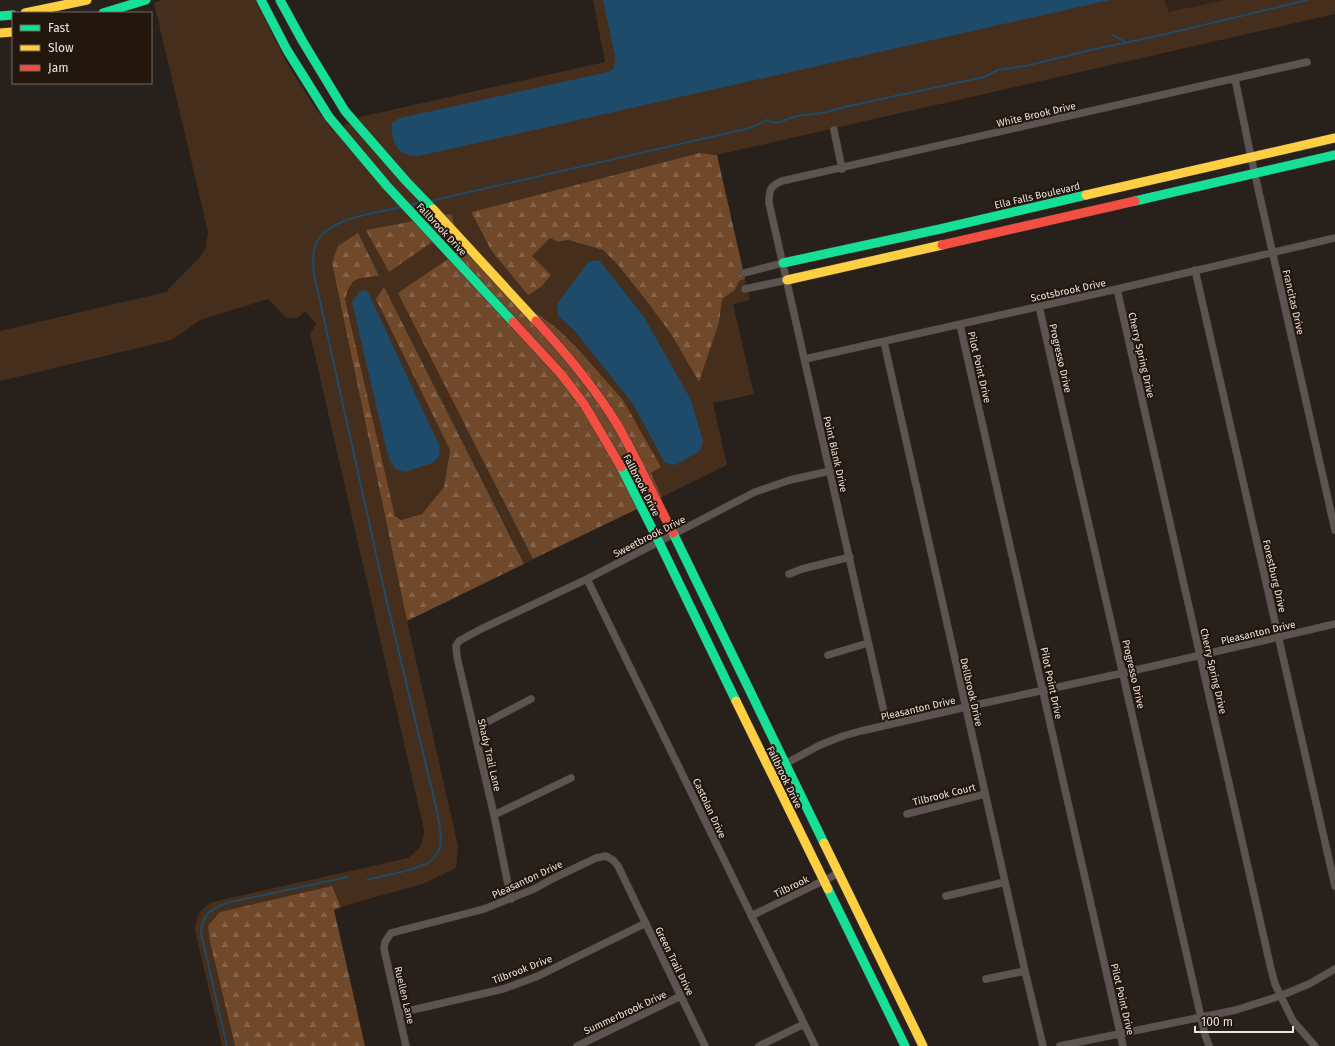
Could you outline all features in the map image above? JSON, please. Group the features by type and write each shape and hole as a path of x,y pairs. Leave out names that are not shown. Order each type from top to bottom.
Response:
{"main road":[{"path":"30,12 87,0"},
{"path":"106,12 146,0"},
{"name":"Fallbrook Drive","path":"261,0 287,50 334,123 387,186 556,368 584,404 619,463 659,542 905,1046"},
{"name":"Fallbrook Drive","path":"280,0 297,32 345,111 406,181 444,220 570,358 597,394 617,425 674,535 923,1046"},
{"path":"77,3 79,12"},
{"path":"0,16 12,15"},
{"path":"0,33 12,32"},
{"path":"321,105 335,95"},
{"name":"Ella Falls Boulevard","path":"783,263 940,229 1335,138"},
{"path":"787,280 1335,155"},
{"path":"400,200 414,189"},
{"path":"1078,197 1081,214"},
{"path":"940,229 943,245"},
{"path":"584,404 597,394"},
{"path":"707,643 722,635"},
{"path":"877,990 892,983"}],"street":[{"name":"White Brook Drive","path":"771,188 782,181 842,169 1307,62"},
{"name":"Francitas Drive","path":"1235,79 1254,173 1335,530"},
{"path":"834,130 842,169"},
{"name":"Point Blank Drive","path":"771,188 769,203 887,725"},
{"name":"Scotsbrook Drive","path":"805,359 960,325 1335,238"},
{"name":"Ella Falls Boulevard","path":"744,273 783,263"},
{"name":"Forestburg Drive","path":"1195,270 1335,886"},
{"path":"745,289 787,280"},
{"name":"Cherry Spring Drive","path":"1117,289 1271,969 1280,996 1293,1021 1314,1046"},
{"name":"Progresso Drive","path":"1039,306 1209,1046"},
{"name":"Pilot Point Drive","path":"960,325 1123,1046"},
{"name":"Dellbrook Drive","path":"884,342 1043,1046"},
{"name":"Sweetbrook Drive","path":"481,628 587,579 755,492 830,471"},
{"path":"789,574 802,569 850,557"},
{"name":"Castolan Drive","path":"587,579 815,1046"},
{"name":"Pleasanton Drive","path":"770,772 820,745 843,736 1335,624"},
{"name":"Shady Trail Lane","path":"481,628 459,640 456,646 457,657 494,815 511,899"},
{"path":"828,655 868,643"},
{"path":"474,729 531,699"},
{"path":"494,815 571,778"},
{"name":"Tilbrook Court","path":"907,814 985,794"},
{"name":"Pleasanton Drive","path":"384,949 385,942 391,933 477,911 511,899 596,858 606,856 612,860 618,866 627,884"},
{"name":"Tilbrook","path":"751,916 838,873"},
{"path":"946,896 1005,882"},
{"name":"Green Trail Drive","path":"627,884 705,1046"},
{"name":"Tilbrook Drive","path":"399,1014 503,989 538,976 646,923"},
{"name":"Ruellen Lane","path":"384,949 406,1046"},
{"path":"1060,1046 1236,1010 1280,996 1308,984 1335,969"},
{"path":"986,979 1025,971"},
{"name":"Summerbrook Drive","path":"577,1046 681,996"},
{"path":"759,1046 804,1024"}],"shaded area":[{"path":"162,0 255,0 287,63 314,106 333,131 364,116 605,62 593,0 1165,0 1168,12 1225,0 1335,0 1335,14 717,155 699,153 471,212 491,250 532,256 550,238 558,242 568,240 603,250 617,264 671,334 699,382 719,323 722,299 735,290 739,281 745,279 750,300 733,304 754,394 713,403 727,465 662,497 651,473 661,467 623,400 579,350 560,331 533,559 524,564 384,288 377,299 450,450 444,487 422,514 401,520 395,516 345,299 350,286 355,280 379,276 332,263 407,621 458,846 456,868 423,884 341,907 332,886 210,942 235,1046 222,1046 195,930 201,910 212,902 408,858 420,846 423,839 424,830 310,334 316,324 305,311 298,318 286,318 268,299 200,320 172,340 0,381 0,331 166,292 200,257 206,248 208,232 154,3"},
{"path":"1165,0 1225,0 1167,12"}],"green space":[{"path":"699,153 717,155 745,279 739,281 735,290 722,299 719,323 699,382 671,334 617,264 603,250 568,240 558,242 550,238 532,256 551,275 542,286 528,295 491,250 471,212"},
{"path":"451,214 455,226 389,272 366,230"},
{"path":"358,233 379,276 355,280 350,286 345,299 395,516 401,520 422,514 444,487 450,450 376,299 384,287 524,564 407,621 332,263 338,246"},
{"path":"467,246 514,302 539,315 560,331 579,350 623,400 661,467 651,473 662,497 533,559 398,293"},
{"path":"332,886 341,907 334,910 365,1046 235,1046 210,942 208,926 220,912"}],"water":[{"path":"603,0 1110,0 419,156 407,155 398,149 394,141 392,123 400,118 608,72 614,68 615,57"},
{"path":"599,260 644,317 691,400 703,441 700,451 675,465 665,463 633,404 574,330 558,316 557,304 588,262"},
{"path":"364,290 368,292 440,447 439,457 432,463 405,472 394,468 388,456 352,302 360,291"}],"waterway":[{"path":"430,201 750,128 767,120 776,123 797,116 822,113 984,77 998,70 1025,66 1307,0"},
{"path":"1113,35 1125,42"},
{"path":"410,205 421,203"},
{"path":"367,880 417,868 429,862 439,849 441,843 441,833 385,594 314,274 313,258 316,243 322,234 331,227 367,214 402,207"},
{"path":"227,1046 201,933 206,916 218,906 230,902 348,877"}],"traffic: fast":[{"path":"106,12 146,0"},
{"path":"261,0 287,50 329,117 387,186 513,322"},
{"path":"280,0 303,42 345,111 406,181 433,209"},
{"path":"0,16 12,15"},
{"path":"1135,201 1335,155"},
{"path":"783,263 940,229 1086,195"},
{"path":"621,467 736,701"},
{"path":"673,533 824,843"},
{"path":"828,889 905,1046"}],"traffic: slow":[{"path":"30,12 87,0"},
{"path":"0,33 12,32"},
{"path":"1086,195 1335,138"},
{"path":"433,209 536,321"},
{"path":"787,280 942,245"},
{"path":"736,701 828,889"},
{"path":"824,843 923,1046"}],"traffic: jam":[{"path":"942,245 1135,201"},
{"path":"536,321 558,345 608,410 632,451 673,533"},
{"path":"513,322 561,374 584,404 621,467"}]}
